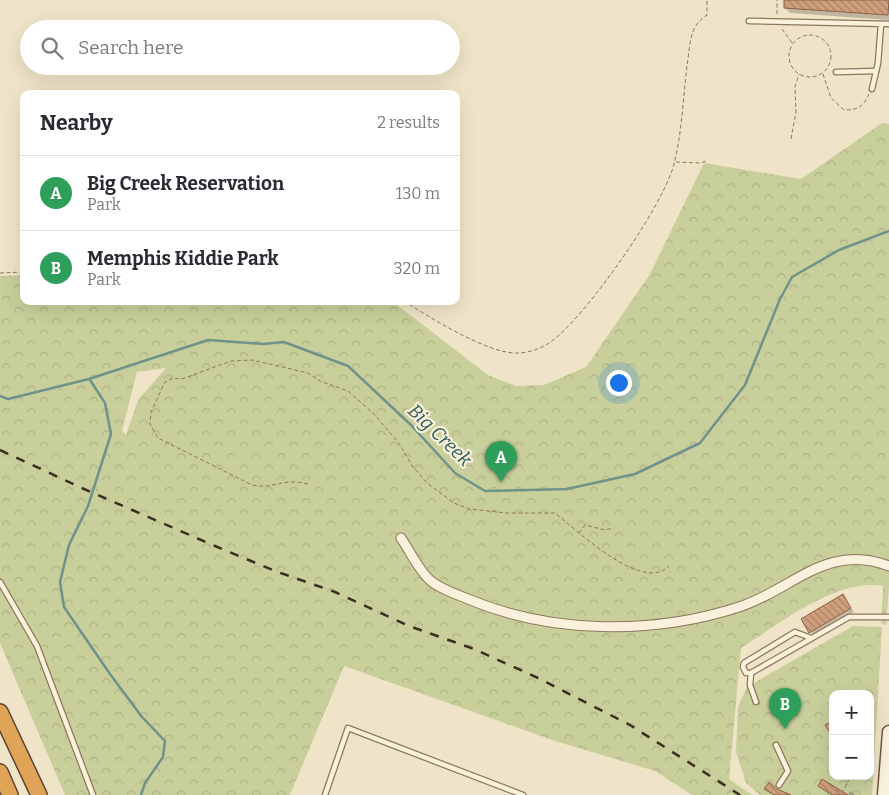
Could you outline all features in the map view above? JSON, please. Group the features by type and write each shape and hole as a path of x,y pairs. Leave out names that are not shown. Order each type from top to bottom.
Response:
{"highway":[{"path":"0,712 39,795"},
{"path":"0,772 10,795"}],"main road":[{"path":"884,795 889,732"}],"street":[{"path":"401,538 429,580 442,588 505,612 535,620 572,625 638,625 701,617 752,603 828,562 856,560 889,566"}],"lane":[{"path":"749,20 889,24"},
{"path":"872,89 881,24"},
{"path":"836,72 876,70"},
{"path":"0,582 37,646 93,795"},
{"path":"811,638 795,632 744,663 743,667 746,673 751,673 849,617 889,617"},
{"path":"751,673 750,685 756,702"},
{"path":"325,795 348,728 523,795"},
{"path":"776,745 788,771 779,785"}],"path":[{"path":"412,305 495,349 516,353 540,348 550,342 580,313 602,287 663,191 675,162 691,41 700,21 707,15 707,0"},
{"path":"812,35 822,38 831,50 831,61 823,73 809,77 799,74 790,62 790,51 798,39 812,35"},
{"path":"823,73 831,98 844,110 855,110 863,106 872,89"},
{"path":"791,139 796,112 795,87 799,74"},
{"path":"675,162 700,163 707,161"},
{"path":"0,273 20,272"},
{"path":"308,484 293,480 264,488 252,485 158,438 150,424 151,412 165,382 231,361 252,360 308,373 320,381 348,391 374,414 392,434 413,467 428,483 454,503 469,509 507,513 555,513 586,541 611,558 634,569 652,573 664,571 669,566"},
{"path":"579,533 585,525 605,530 613,528"},
{"path":"836,790 842,793 849,780"}],"green space":[{"path":"882,123 889,124 889,587 886,625 881,623 883,586 865,585 846,589 809,605 741,648 729,779 752,795 692,795 655,771 555,741 344,666 290,795 65,795 0,643 0,276 20,275 20,305 397,305 488,375 516,386 544,385 586,367 650,274 704,163 801,179","holes":["166,368 138,400 126,435 122,431 137,372"]},
{"path":"853,626 882,627 874,761 874,690 829,690 829,780 873,780 872,795 760,795 746,783 736,752 738,707 747,687"}],"building":[{"path":"784,0 889,0 888,15 784,8"},
{"path":"843,594 851,608 809,633 801,619"},
{"path":"829,723 829,732 825,725"},
{"path":"822,779 848,795 832,795 818,786"},
{"path":"769,782 777,789 791,795 774,795 764,789"}],"waterway":[{"name":"Big Creek","path":"0,396 8,399 89,379 208,340 263,344 284,342 348,366 411,425 455,473 485,491 567,489 635,474 700,443 745,385 780,299 792,277 839,250 889,231"},
{"path":"90,380 105,403 111,434 88,506 69,545 60,582 64,607 142,717 165,741 163,757 145,783 141,795"}],"railway":[{"path":"0,450 215,546 275,571 335,592 409,626 474,649 538,678 630,725 740,795"}],"place":[{"name":"Big Creek Reservation","path":"501,482"},
{"name":"Memphis Kiddie Park","path":"785,729"}]}
